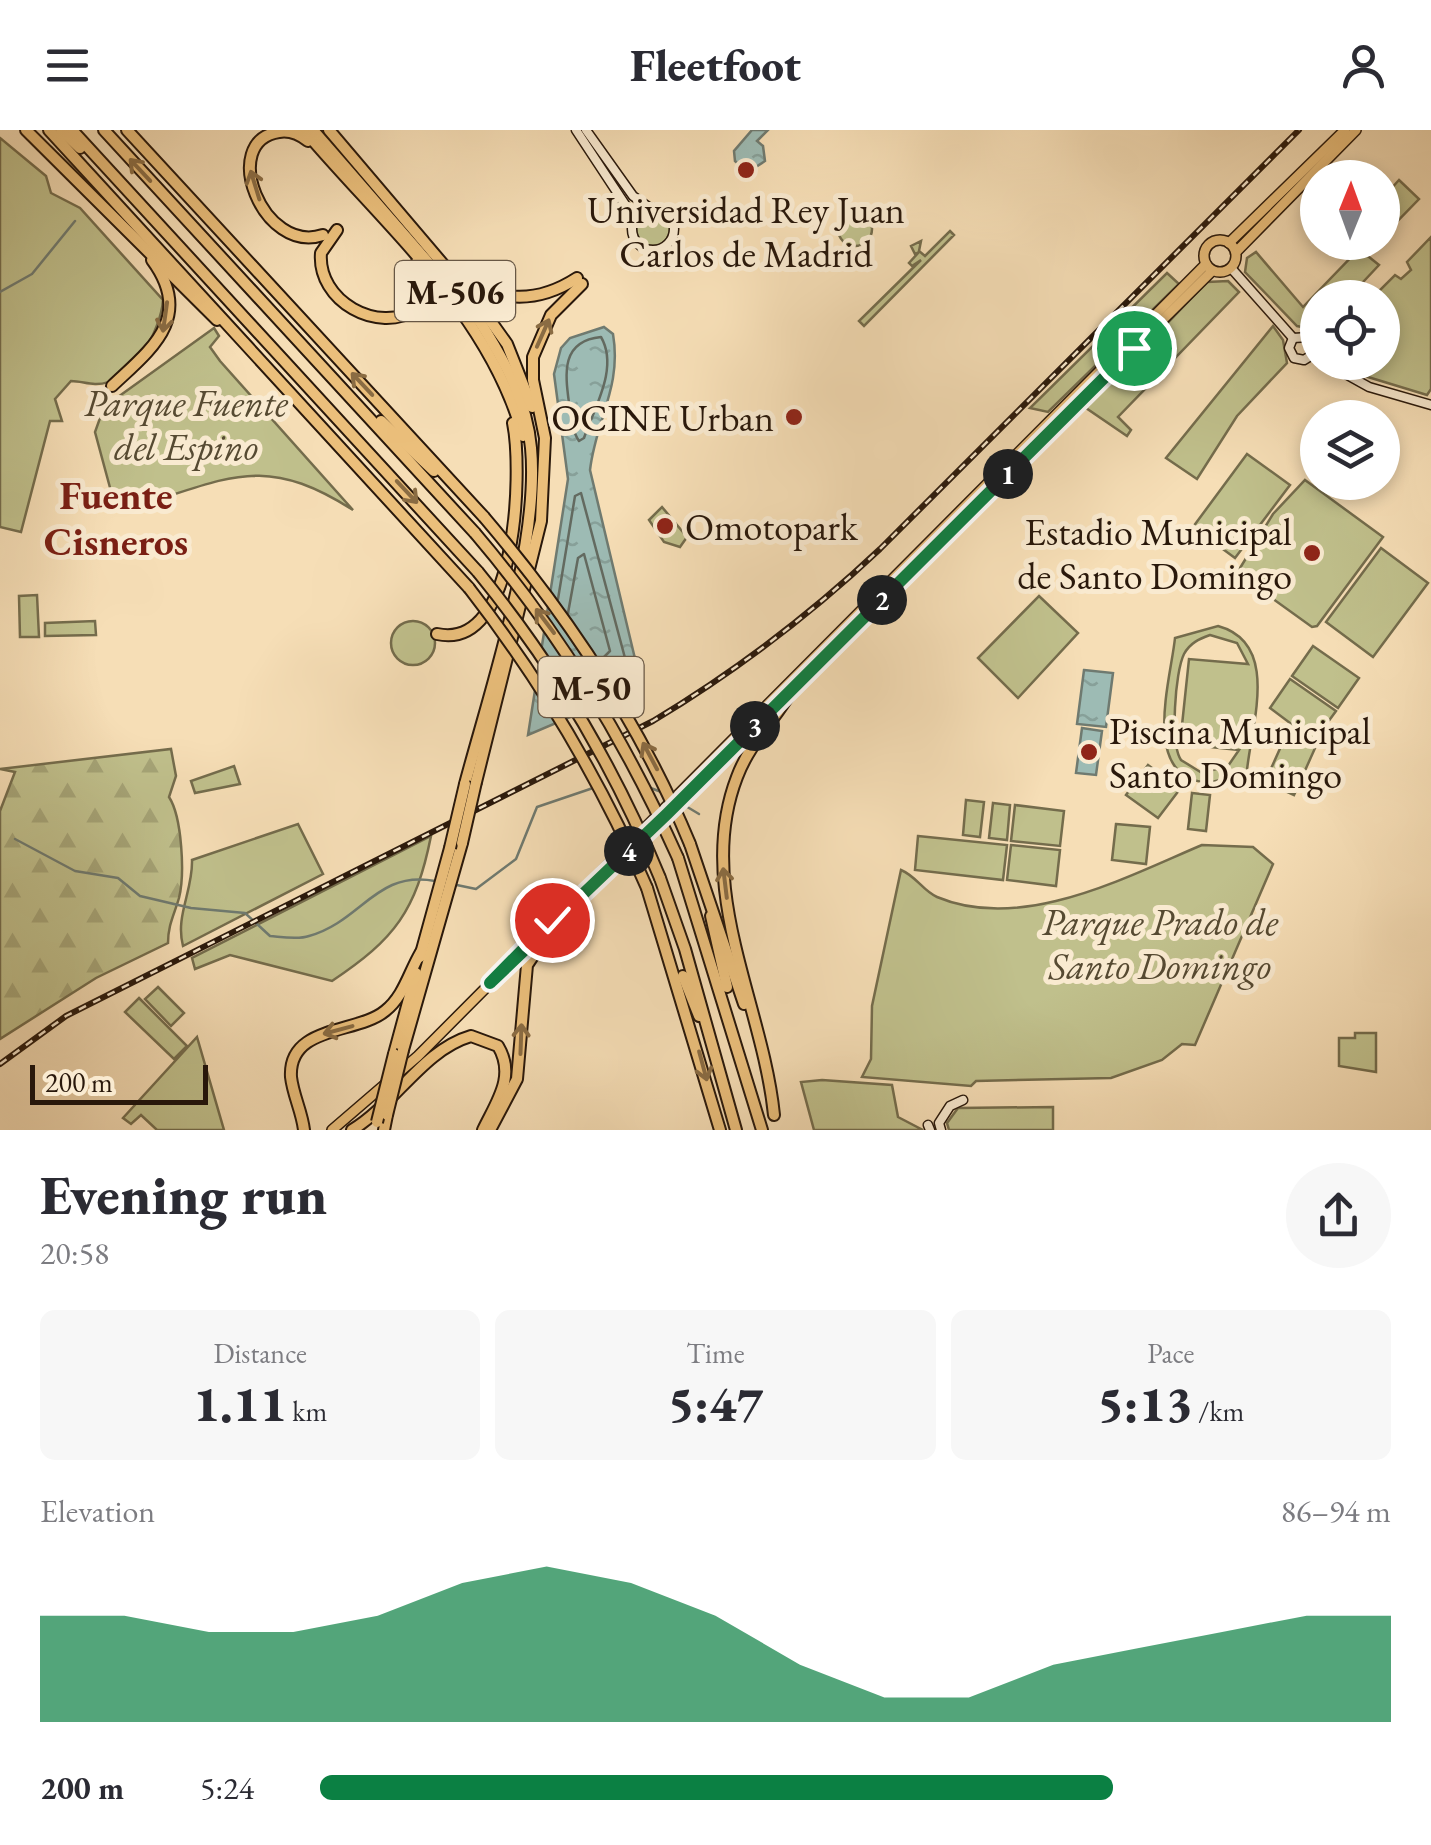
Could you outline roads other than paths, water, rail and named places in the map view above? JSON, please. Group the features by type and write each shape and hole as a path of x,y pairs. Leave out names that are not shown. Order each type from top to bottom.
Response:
{"highway":[{"path":"26,130 338,444"},
{"path":"48,130 59,135"},
{"name":"M-50","path":"72,130 478,572 569,695 620,787 660,878 736,1130"},
{"name":"M-50","path":"104,130 474,533 540,613 587,681 641,776 678,858 762,1130"},
{"path":"130,130 484,518 550,598 602,672 656,768 696,859 722,930 778,1130"},
{"path":"304,130 476,330 512,396 532,486"},
{"name":"M-506","path":"313,130 458,294 502,357 525,415 532,486 528,528 471,783 462,842 422,952 381,1124"},
{"name":"M-506","path":"329,130 428,240 507,344 524,381 544,462 536,545 450,848 445,883 398,1052"},
{"path":"322,152 301,135 274,132 256,144 250,170 262,206 282,230 306,239 323,235"},
{"name":"M-50","path":"59,135 129,192"},
{"name":"M-50","path":"59,135 469,588 554,705 606,797 654,906"},
{"path":"56,156 144,250 163,280 168,306 162,336 147,358 112,386"},
{"path":"337,230 321,253 323,275 334,292 368,316 404,318 416,309 424,282 412,252"},
{"path":"428,240 461,274 502,296 546,295 580,281 551,315 533,356 533,380 545,438 544,462"},
{"path":"437,634 466,633 486,618 513,529 517,445 499,369"},
{"path":"338,384 475,508"},
{"path":"774,1115 730,914 723,843 728,806 745,757 794,687"},
{"path":"696,859 746,1071"},
{"path":"654,906 717,1064"},
{"path":"654,906 720,1130"},
{"path":"487,1130 516,1080 527,965 555,923"},
{"path":"304,1130 292,1078 302,1046 322,1034 381,1015 395,1002 422,952"},
{"path":"352,1130 371,1118 440,1052 471,1036 498,1046 506,1060 504,1087 487,1130"}],"main road":[{"path":"352,1130 490,983 1209,267 1231,268 1232,248 1344,130"},
{"path":"1232,248 1356,130"},
{"path":"1209,267 1204,254 1209,244 1232,248"},
{"path":"490,983 794,687 1209,267"},
{"path":"332,1130 418,1056"}],"street":[{"path":"576,130 627,200 634,218 631,232 636,243 647,250 665,247 673,237 673,222 662,210 650,208 633,196 586,130"},
{"path":"634,218 650,208"},
{"path":"1231,268 1293,338"},
{"path":"1293,338 1289,348 1294,358 1300,359"},
{"path":"1293,338 1300,338"},
{"path":"1356,380 1431,406"},
{"path":"941,1130 939,1123 950,1106 963,1100"}],"water":[{"path":"752,130 768,130 757,141 763,146 765,161 748,172 735,161 734,151"},
{"path":"604,327 613,334 614,370 590,470 637,667 603,684 610,700 528,735 568,479 554,374 561,348 570,338"},
{"path":"1084,670 1113,673 1106,727 1077,724"},
{"name":"Piscina Municipal Santo Domingo","path":"1082,728 1102,731 1096,775 1076,773"}],"waterway":[{"path":"0,292 32,274 75,221"},
{"path":"452,884 476,889 516,859 537,807 596,787"},
{"path":"648,787 664,793"},
{"path":"679,802 699,814"},
{"path":"15,839 75,871 118,878 140,896 191,908 245,913 270,936 305,937 343,920 398,883 435,881"}],"railway":[{"path":"0,1064 66,1016 653,721 743,662 827,597 880,549 1299,130"}],"place":[{"name":"Universidad Rey Juan Carlos de Madrid","path":"746,170"},
{"name":"OCINE Urban","path":"794,417"},
{"name":"Omotopark","path":"665,526"},
{"name":"Estadio Municipal de Santo Domingo","path":"1312,553"},
{"name":"Piscina Municipal Santo Domingo","path":"1089,752"}],"district":[{"name":"Fuente Cisneros","path":"116,518"}],"park label":[{"name":"Parque Fuente del Espino","path":"186,424"},
{"name":"Parque Prado de Santo Domingo","path":"1160,943"}]}
